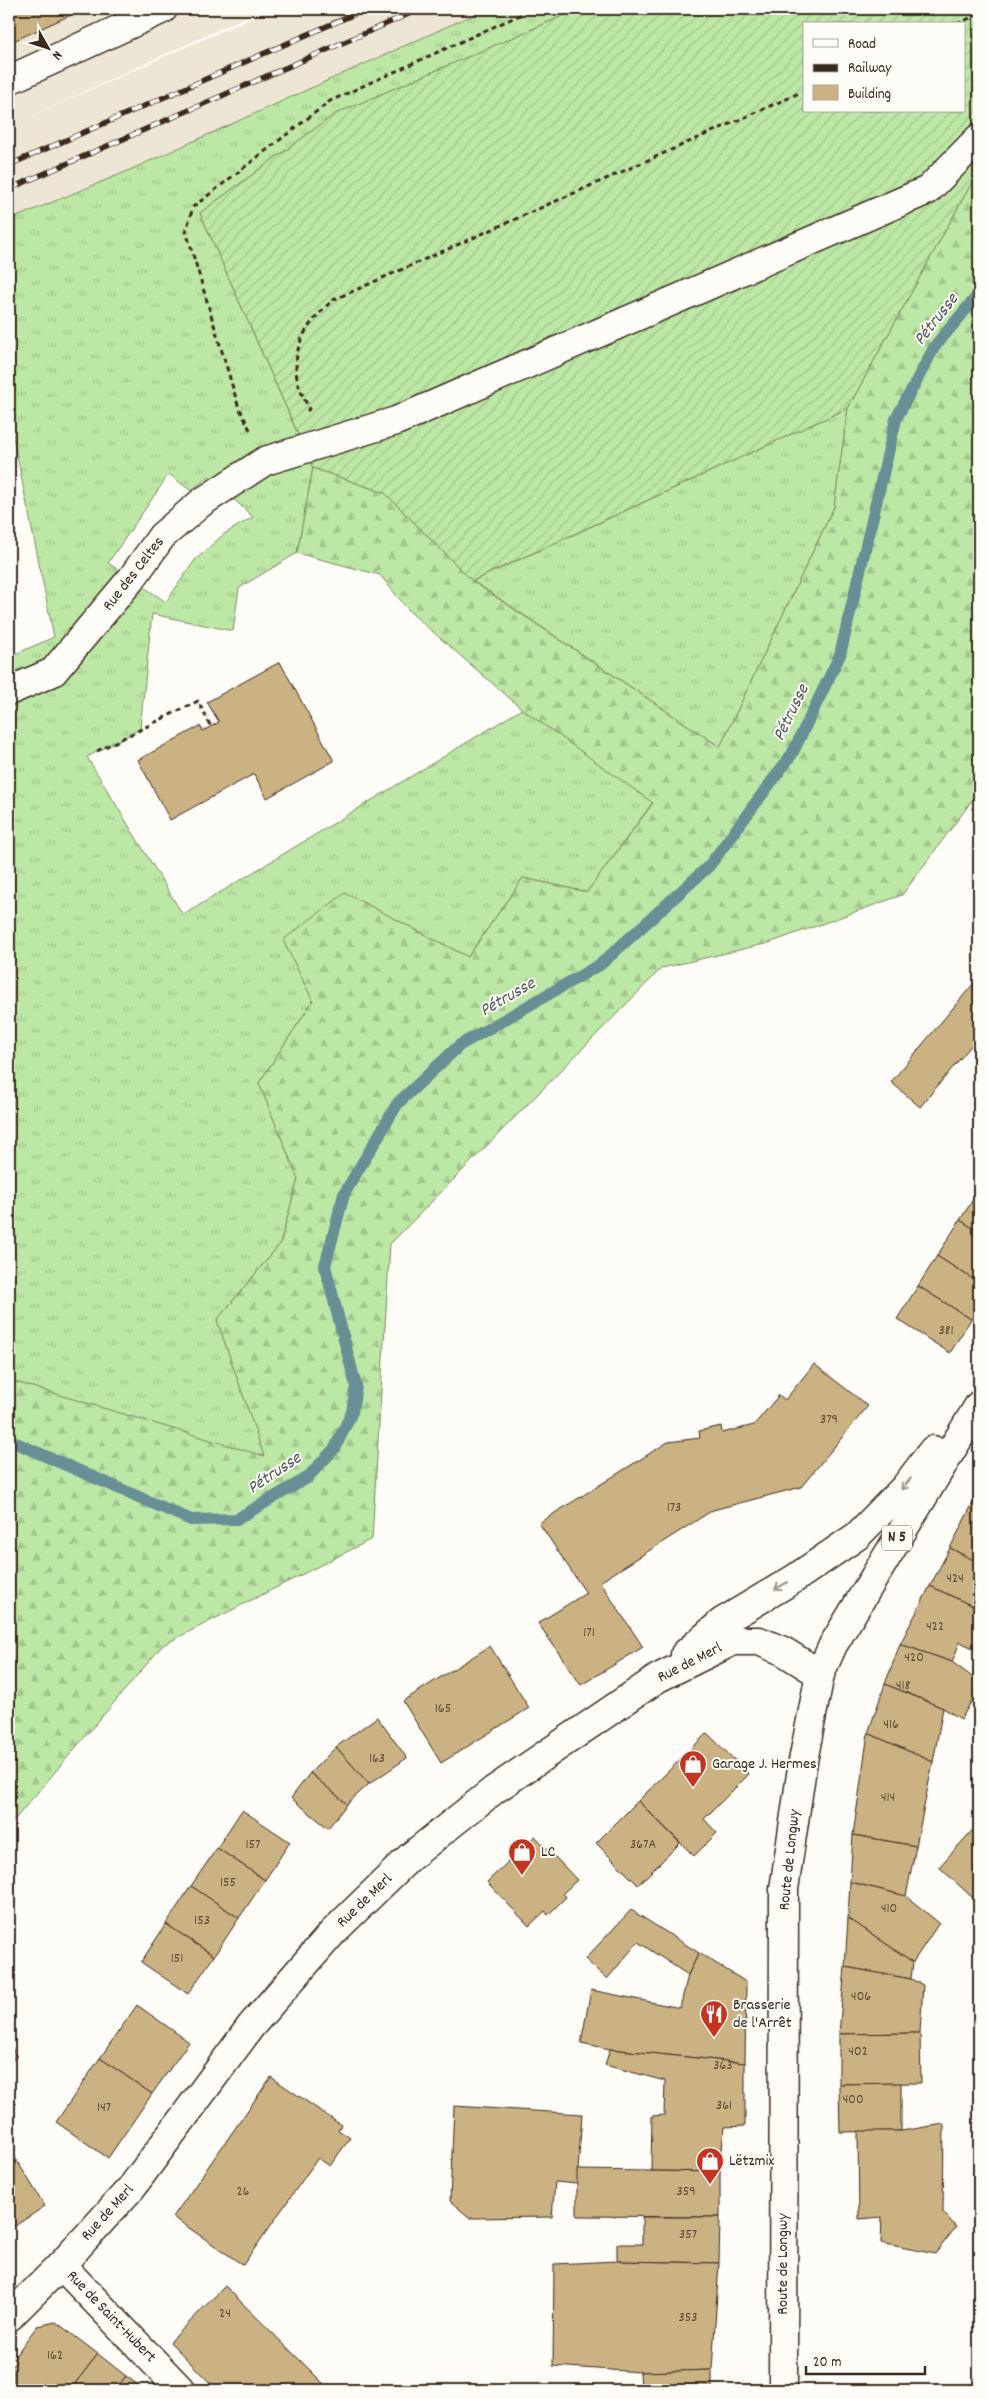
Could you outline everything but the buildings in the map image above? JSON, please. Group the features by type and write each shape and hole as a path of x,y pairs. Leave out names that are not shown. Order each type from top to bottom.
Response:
{"main road":[{"path":"9,80 163,9"},
{"name":"Rue des Celtes","path":"9,691 53,672 132,578 162,536 202,502 266,460 396,421 928,190 979,138"},
{"name":"N 5","path":"658,1678 722,1622 794,1579 857,1536 904,1488 979,1391"},
{"name":"Route de Longwy","path":"783,2390 784,1889 803,1761 820,1674 832,1645 850,1613 979,1405"},
{"name":"Rue de Merl","path":"9,2317 61,2265 132,2187 251,2026 333,1932 410,1857 494,1790 658,1678 733,1642 759,1641 783,1651 820,1674"},
{"name":"Rue de Saint-Hubert","path":"61,2265 181,2390"}],"path":[{"path":"266,460 238,405 186,231 194,207 330,101 533,9"},
{"path":"961,22 979,14"},
{"path":"304,415 309,409 297,380 298,349 310,321 333,300 803,92"},
{"path":"97,751 198,701 211,727"}],"shaded area":[{"path":"9,9 263,9 23,120 271,9 486,9 123,173 9,220"}],"green space":[{"path":"486,9 579,9 335,114 200,213 313,468 297,553 239,588 233,631 152,614 140,729 87,757 183,915 522,709 653,802 587,892 523,878 468,957 345,893 313,1001 259,1083 298,1179 280,1244 217,1320 265,1457 9,1380 9,657 54,637 9,417 9,220 123,173","holes":["169,474 191,491 209,476 253,517 224,534 195,560 166,602 108,563"]},
{"path":"579,9 979,9 979,174 972,182 848,408 472,581 385,493 313,468 200,213 335,114"},
{"path":"979,174 979,791 902,895 769,943 662,968 390,1244 372,1539 163,1645 9,1826 9,1380 264,1456 217,1320 280,1244 298,1179 259,1083 313,1001 283,940 345,893 468,957 523,878 587,892 653,803 522,709 410,612 380,575 297,553 313,468 385,493 472,581 720,747 834,507 848,408 972,182"},
{"path":"848,408 834,507 720,747 473,581"}],"waterway":[{"name":"Pétrusse","path":"9,1440 191,1520 237,1519 307,1478 335,1448 352,1412 356,1386 325,1266 344,1194 398,1103 460,1045 601,964 709,866 792,754 840,655 896,419 935,346 979,294"}],"railway":[{"path":"9,165 366,9"},
{"path":"9,189 420,9"}],"place":[{"name":"Garage J. Hermes","path":"693,1788"},
{"name":"LC","path":"522,1876"},
{"name":"Brasserie de l'Arrêt","path":"714,2038"},
{"name":"Lëtzmix","path":"710,2185"}]}
